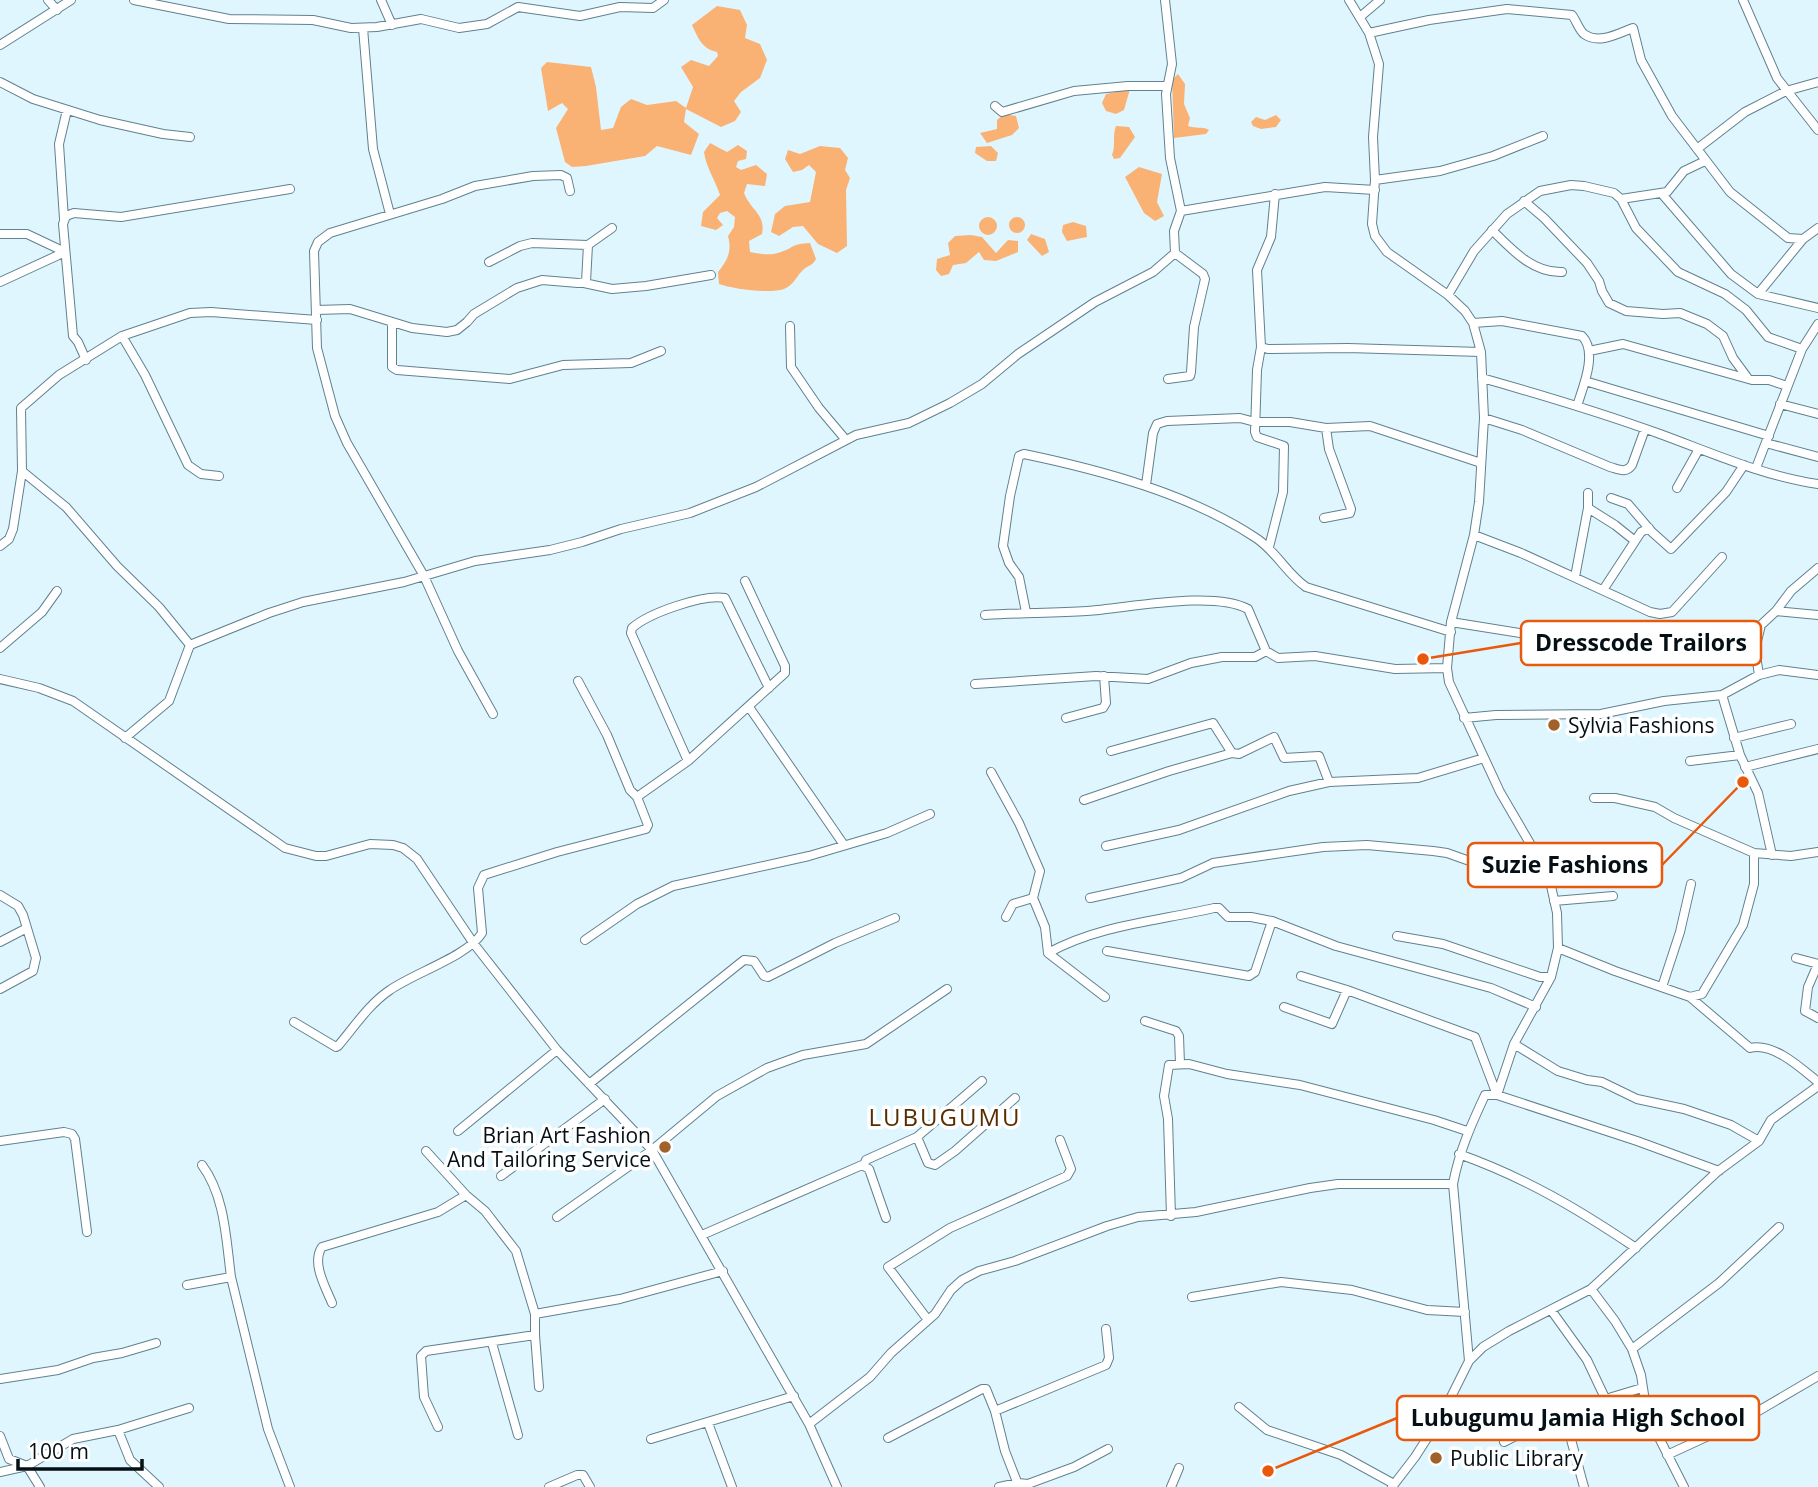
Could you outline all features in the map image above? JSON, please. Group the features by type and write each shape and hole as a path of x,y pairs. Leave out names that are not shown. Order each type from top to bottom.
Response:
{"street":[{"path":"48,0 57,10"},
{"path":"0,45 71,0"},
{"path":"134,0 229,19 313,20 336,26 363,28 421,19 459,28 487,24 518,6 580,16 620,7 653,8 664,0"},
{"path":"382,0 392,25"},
{"path":"1165,0 1172,64 1167,86 1170,158 1181,211 1174,231 1175,253"},
{"path":"1349,0 1369,33 1379,64 1373,137 1375,185 1372,224 1380,246 1448,295 1474,323 1481,352 1484,418 1479,502 1474,535 1451,627 1447,668 1449,682 1500,792 1538,856 1551,886 1557,914 1558,948 1551,977 1514,1044 1497,1096"},
{"path":"1360,17 1380,0"},
{"path":"1743,0 1772,68 1786,91 1818,130"},
{"path":"1369,33 1429,20 1516,9 1572,15 1584,34 1595,38 1604,39 1633,28 1641,60 1649,76 1672,116 1705,161 1730,192 1788,238 1803,239"},
{"path":"363,28 373,149 390,214"},
{"path":"0,82 33,99 67,110 163,134 190,137"},
{"path":"1697,149 1745,113 1786,91 1818,82"},
{"path":"995,107 1002,112 1074,91 1167,86"},
{"path":"67,110 59,144 65,252 73,336 86,360"},
{"path":"1181,211 1325,187 1375,185 1493,156 1543,136"},
{"path":"1448,295 1474,250 1524,201 1540,191 1571,185 1603,190 1621,199 1662,194 1667,192 1684,171 1705,161"},
{"path":"493,714 458,651 424,576 347,443 335,416 317,348 314,251 318,242 330,233 442,199 475,186 533,176 565,176 570,191"},
{"path":"64,219 75,213 121,217 290,189"},
{"path":"1269,547 1283,492 1284,446 1257,437 1256,370 1261,347 1257,270 1271,237 1275,194"},
{"path":"1662,194 1731,274 1758,295 1818,308"},
{"path":"1621,199 1636,228 1678,272 1726,294 1745,310 1768,337 1801,349"},
{"path":"1524,201 1587,263 1600,281 1609,303 1626,311 1680,313 1707,324 1723,336 1733,358 1747,377"},
{"path":"489,262 520,246 532,243 588,246 612,228"},
{"path":"1758,295 1803,239 1818,228"},
{"path":"1492,230 1525,260 1547,273 1562,272"},
{"path":"0,233 27,234 65,252"},
{"path":"584,283 587,280 588,246"},
{"path":"0,282 65,252"},
{"path":"1168,379 1190,376 1194,327 1205,279 1203,274 1175,253"},
{"path":"125,738 169,701 190,645 268,613 303,602 404,582 475,561 550,550 621,529 690,513 756,487 846,440 878,429 890,429 909,423 950,403 982,384 1018,354 1095,302 1153,272 1175,253"},
{"path":"0,546 9,539 13,529 22,471 21,408 59,375 122,336 190,313 316,315 350,309 412,328 447,332 457,330 474,314 517,288 534,282 548,279 612,289 711,275"},
{"path":"1474,323 1502,321 1576,333 1585,339 1589,351 1585,381 1577,406"},
{"path":"392,322 391,360 392,367 397,370 510,379 563,365 631,363 661,351"},
{"path":"1756,468 1801,349 1818,324"},
{"path":"790,326 791,368 846,440"},
{"path":"122,336 145,375 188,465 201,474 219,476"},
{"path":"1589,351 1623,344 1787,386"},
{"path":"1261,347 1481,352"},
{"path":"1482,378 1577,406 1744,466 1818,484"},
{"path":"1585,381 1818,457"},
{"path":"1780,404 1818,414"},
{"path":"1146,485 1153,433 1157,425 1167,421 1231,418 1255,422 1290,422 1326,428 1370,426 1481,463"},
{"path":"1484,418 1522,430 1623,471 1632,465 1645,429"},
{"path":"1324,518 1350,513 1351,509 1329,449 1326,428"},
{"path":"1677,488 1699,449"},
{"path":"1026,612 1019,577 1009,563 1003,546 1019,456 1025,454 1146,485 1230,522 1269,547 1306,587 1451,627 1532,635 1539,640 1573,646"},
{"path":"1611,498 1628,504 1668,549 1674,548 1726,492 1744,466"},
{"path":"22,471 66,507 117,566 159,607 190,645"},
{"path":"1574,577 1588,508 1588,493"},
{"path":"1588,508 1615,524 1636,541"},
{"path":"1603,590 1641,532 1649,528"},
{"path":"1474,535 1650,612 1666,614 1675,608 1722,557"},
{"path":"1759,675 1755,649 1761,625 1791,591 1818,568"},
{"path":"637,797 688,761 785,675 785,666 745,582"},
{"path":"0,648 42,612 57,591"},
{"path":"688,761 631,633 632,628 649,616 704,599 725,598 769,688"},
{"path":"985,615 1125,608 1188,600 1243,606 1250,610 1266,651 1278,658 1315,656 1395,669 1447,668"},
{"path":"1776,611 1818,615"},
{"path":"975,684 1104,676 1148,678 1191,663 1222,657 1255,657 1266,651"},
{"path":"1464,718 1601,714 1664,701 1722,695 1759,675 1789,670 1818,675"},
{"path":"1066,718 1103,708 1106,703 1104,676"},
{"path":"0,679 39,688 73,701 285,848 326,856 370,844 393,845 403,848 418,859 474,944 557,1050 652,1150 794,1396 837,1487"},
{"path":"294,1022 336,1047 383,994 474,944 482,930 478,888 484,875 557,852 645,830 648,825 637,797 630,790 607,735 578,681"},
{"path":"1722,695 1740,755 1758,793 1772,855"},
{"path":"748,707 844,845"},
{"path":"1111,751 1213,723 1231,753"},
{"path":"1734,737 1791,724"},
{"path":"1084,800 1169,771 1231,753 1239,754 1274,737 1283,758 1319,755 1329,782"},
{"path":"1745,767 1818,749"},
{"path":"1690,761 1740,755"},
{"path":"1106,846 1179,830 1269,796 1329,782 1418,778 1484,758"},
{"path":"991,772 1019,823 1040,871 1033,898 1045,928 1048,953 1105,997"},
{"path":"1594,798 1624,799 1655,807 1674,818 1754,852 1772,855 1818,852"},
{"path":"585,940 637,904 673,886 809,856 887,832 930,814"},
{"path":"1090,898 1172,881 1213,863 1323,847 1367,845 1433,851 1478,864 1538,856"},
{"path":"1690,997 1702,994 1707,988 1744,925 1754,884 1754,852"},
{"path":"1662,987 1680,932 1691,884"},
{"path":"0,895 18,906 36,958 33,971 0,989"},
{"path":"1555,901 1613,896"},
{"path":"1006,917 1013,904 1033,898"},
{"path":"1048,953 1073,940 1105,930 1219,908 1232,918 1251,917 1272,921 1336,946 1491,988 1536,1007"},
{"path":"589,1084 744,960 754,961 764,976 768,977 835,943 895,918"},
{"path":"1107,951 1249,976 1255,972 1272,921"},
{"path":"0,942 27,928"},
{"path":"1397,936 1443,944 1540,977 1551,977"},
{"path":"1239,1407 1267,1430 1340,1455 1393,1485 1442,1415 1469,1361 1483,1347 1591,1289 1719,1171 1759,1141 1771,1120 1818,1084 1792,1060 1759,1046 1750,1048 1690,997 1604,968 1558,948"},
{"path":"1796,958 1818,964 1808,987 1805,1011 1818,1018"},
{"path":"1301,976 1347,989 1475,1037 1497,1096"},
{"path":"557,1217 652,1150 717,1096 767,1068 803,1055 866,1044 947,989"},
{"path":"1284,1007 1332,1024 1347,989"},
{"path":"1145,1021 1176,1031 1179,1036 1180,1064"},
{"path":"1514,1044 1558,1071 1602,1082 1637,1099 1684,1109 1731,1125 1759,1141"},
{"path":"458,1131 557,1050"},
{"path":"1171,1216 1168,1119 1164,1096 1169,1065 1180,1064 1300,1085 1467,1131"},
{"path":"702,1235 864,1166 866,1160 917,1137 982,1081"},
{"path":"1469,1361 1453,1184 1467,1131 1485,1095 1497,1096 1637,1141 1719,1171"},
{"path":"917,1137 928,1163 935,1165 1016,1098"},
{"path":"501,1176 605,1099"},
{"path":"0,1141 64,1132 72,1134 75,1139 87,1232"},
{"path":"928,1321 888,1267 950,1228 1067,1176 1071,1169 1060,1140"},
{"path":"426,1151 485,1212 516,1251 535,1314 539,1387"},
{"path":"1459,1154 1555,1196 1636,1248"},
{"path":"202,1165 211,1177 222,1209 231,1277 268,1429 290,1487"},
{"path":"864,1166 869,1169 886,1217"},
{"path":"809,1424 870,1377 891,1353 935,1314 951,1290 979,1271 1015,1261 1138,1217 1171,1216 1338,1184 1453,1184"},
{"path":"332,1303 318,1263 319,1251 326,1245 431,1215 466,1195"},
{"path":"1632,1349 1719,1283 1779,1227"},
{"path":"535,1314 620,1299 723,1271"},
{"path":"187,1285 231,1277"},
{"path":"1192,1297 1281,1282 1352,1290 1427,1310 1465,1312"},
{"path":"1591,1289 1632,1349 1641,1375 1647,1414 1684,1487"},
{"path":"1550,1310 1587,1360 1605,1398"},
{"path":"995,1411 1106,1365 1106,1329"},
{"path":"438,1427 424,1398 421,1356 426,1351 536,1335"},
{"path":"492,1342 517,1435"},
{"path":"0,1379 58,1370 93,1358 156,1343"},
{"path":"1667,1455 1743,1420 1818,1376"},
{"path":"1504,1441 1605,1398 1642,1388"},
{"path":"888,1438 982,1389 988,1390 1005,1451 1018,1485"},
{"path":"651,1439 794,1396"},
{"path":"0,1472 27,1466 73,1439 118,1430 189,1408"},
{"path":"1564,1414 1584,1487"},
{"path":"708,1423 732,1487"},
{"path":"118,1430 130,1460 159,1487"},
{"path":"0,1436 9,1459 27,1466 40,1487"},
{"path":"999,1487 1028,1484 1074,1467 1108,1448"},
{"path":"1171,1487 1179,1468"},
{"path":"549,1487 583,1475 590,1487"}],"shaded area":[{"path":"717,6 740,10 747,25 745,38 760,44 767,60 760,78 741,92 734,101 741,112 735,121 721,127 686,109 684,122 699,134 691,155 657,146 645,156 586,166 572,167 565,162 556,128 568,109 562,103 548,111 541,68 547,62 591,67 601,130 613,128 621,107 631,99 647,105 676,101 686,108 693,87 681,67 691,60 709,66 718,56 717,52 701,42 692,25"},
{"path":"1178,74 1185,84 1184,104 1190,118 1188,126 1209,130 1206,134 1174,138 1172,80"},
{"path":"1130,89 1124,110 1116,114 1106,111 1102,103 1106,94"},
{"path":"1004,114 1016,116 1019,128 1012,135 987,143 980,133 997,129 997,120"},
{"path":"1276,115 1281,120 1276,127 1261,129 1253,126 1251,122 1256,117 1265,120"},
{"path":"1116,126 1129,127 1135,137 1120,158 1114,159 1112,155"},
{"path":"710,143 727,152 738,145 747,151 746,159 738,161 736,167 741,170 756,165 767,174 765,186 747,184 744,193 760,217 763,227 762,234 749,241 750,252 773,254 810,243 816,259 784,289 761,291 719,284 718,272 728,255 728,236 734,227 735,217 727,211 720,213 717,218 723,225 716,230 701,226 703,212 720,195 705,158 704,152"},
{"path":"820,146 840,148 848,158 845,170 850,178 846,190 847,246 837,253 818,244 803,226 793,227 779,236 771,232 775,214 785,206 810,202 816,172 809,165 793,172 785,159 788,150 800,154"},
{"path":"991,146 998,153 996,161 987,161 975,153 976,147"},
{"path":"1139,167 1162,174 1157,202 1164,216 1155,221 1144,213 1125,177"},
{"path":"988,217 994,220 997,226 994,232 988,235 982,232 979,226 982,220"},
{"path":"1017,217 1023,219 1023,231 1017,233 1011,231 1009,225 1011,219"},
{"path":"1073,222 1086,226 1087,237 1067,241 1062,232 1063,225"},
{"path":"1031,234 1045,239 1049,252 1042,256 1027,240"},
{"path":"955,236 982,237 996,253 1008,240 1018,241 1018,252 996,261 984,260 979,252 966,263 953,265 949,274 941,276 936,270 937,259 950,255 948,243"}],"place":[{"name":"Dresscode Trailors","path":"1423,659"},
{"name":"Sylvia Fashions","path":"1554,725"},
{"name":"Suzie Fashions","path":"1743,782"},
{"name":"Brian Art Fashion And Tailoring Service","path":"665,1147"},
{"name":"Public Library","path":"1436,1458"},
{"name":"Lubugumu Jamia High School","path":"1268,1471"}],"district":[{"name":"LUBUGUMU","path":"945,1116"}]}
